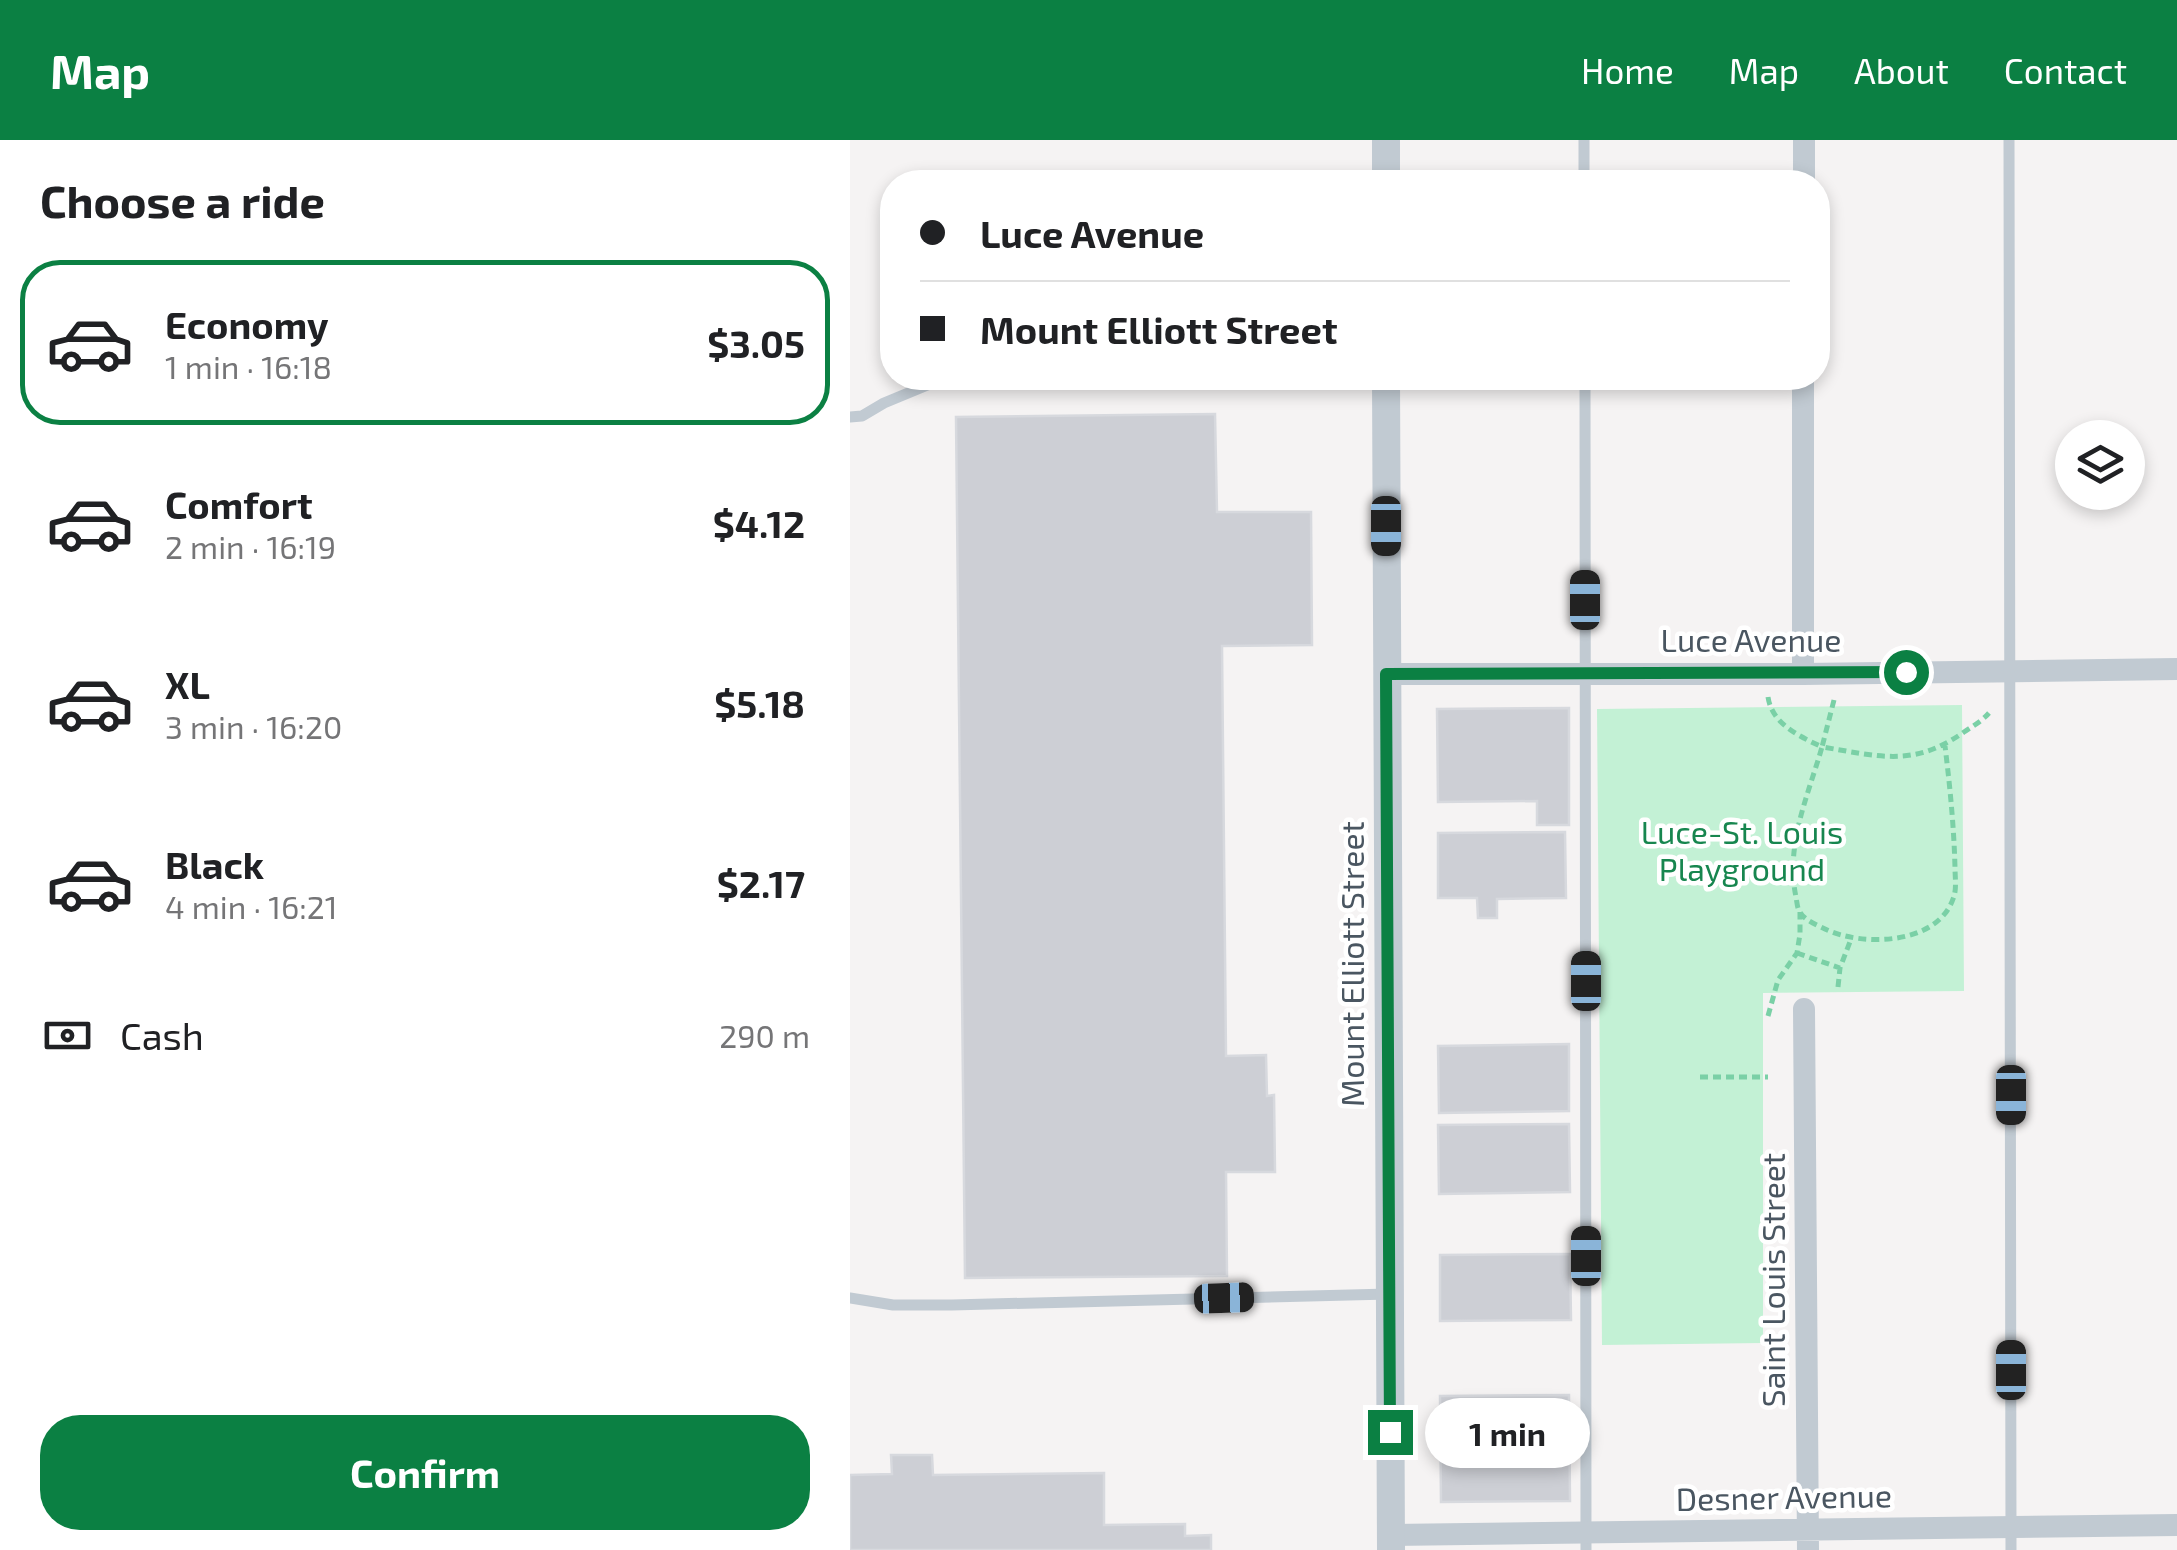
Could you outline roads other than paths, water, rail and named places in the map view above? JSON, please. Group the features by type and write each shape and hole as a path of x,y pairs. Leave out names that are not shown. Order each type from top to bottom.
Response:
{"street":[{"path":"1386,140 1386,170"},
{"path":"1804,140 1804,170"},
{"name":"Mount Elliott Street","path":"1386,390 1391,1543"},
{"path":"1803,674 1804,390"},
{"name":"Luce Avenue","path":"1386,674 2177,669"},
{"name":"Saint Louis Street","path":"1804,1009 1808,1540"},
{"name":"Desner Avenue","path":"1391,1543 2011,1539 2177,1525"}],"lane":[{"path":"1584,140 1584,170"},
{"path":"2008,140 2011,1539"},
{"path":"850,416 862,416 917,390"},
{"path":"1585,390 1586,1541"},
{"path":"850,1298 893,1306 1390,1294"}],"park label":[{"name":"Luce-St. Louis Playground","path":"1742,852"}]}
